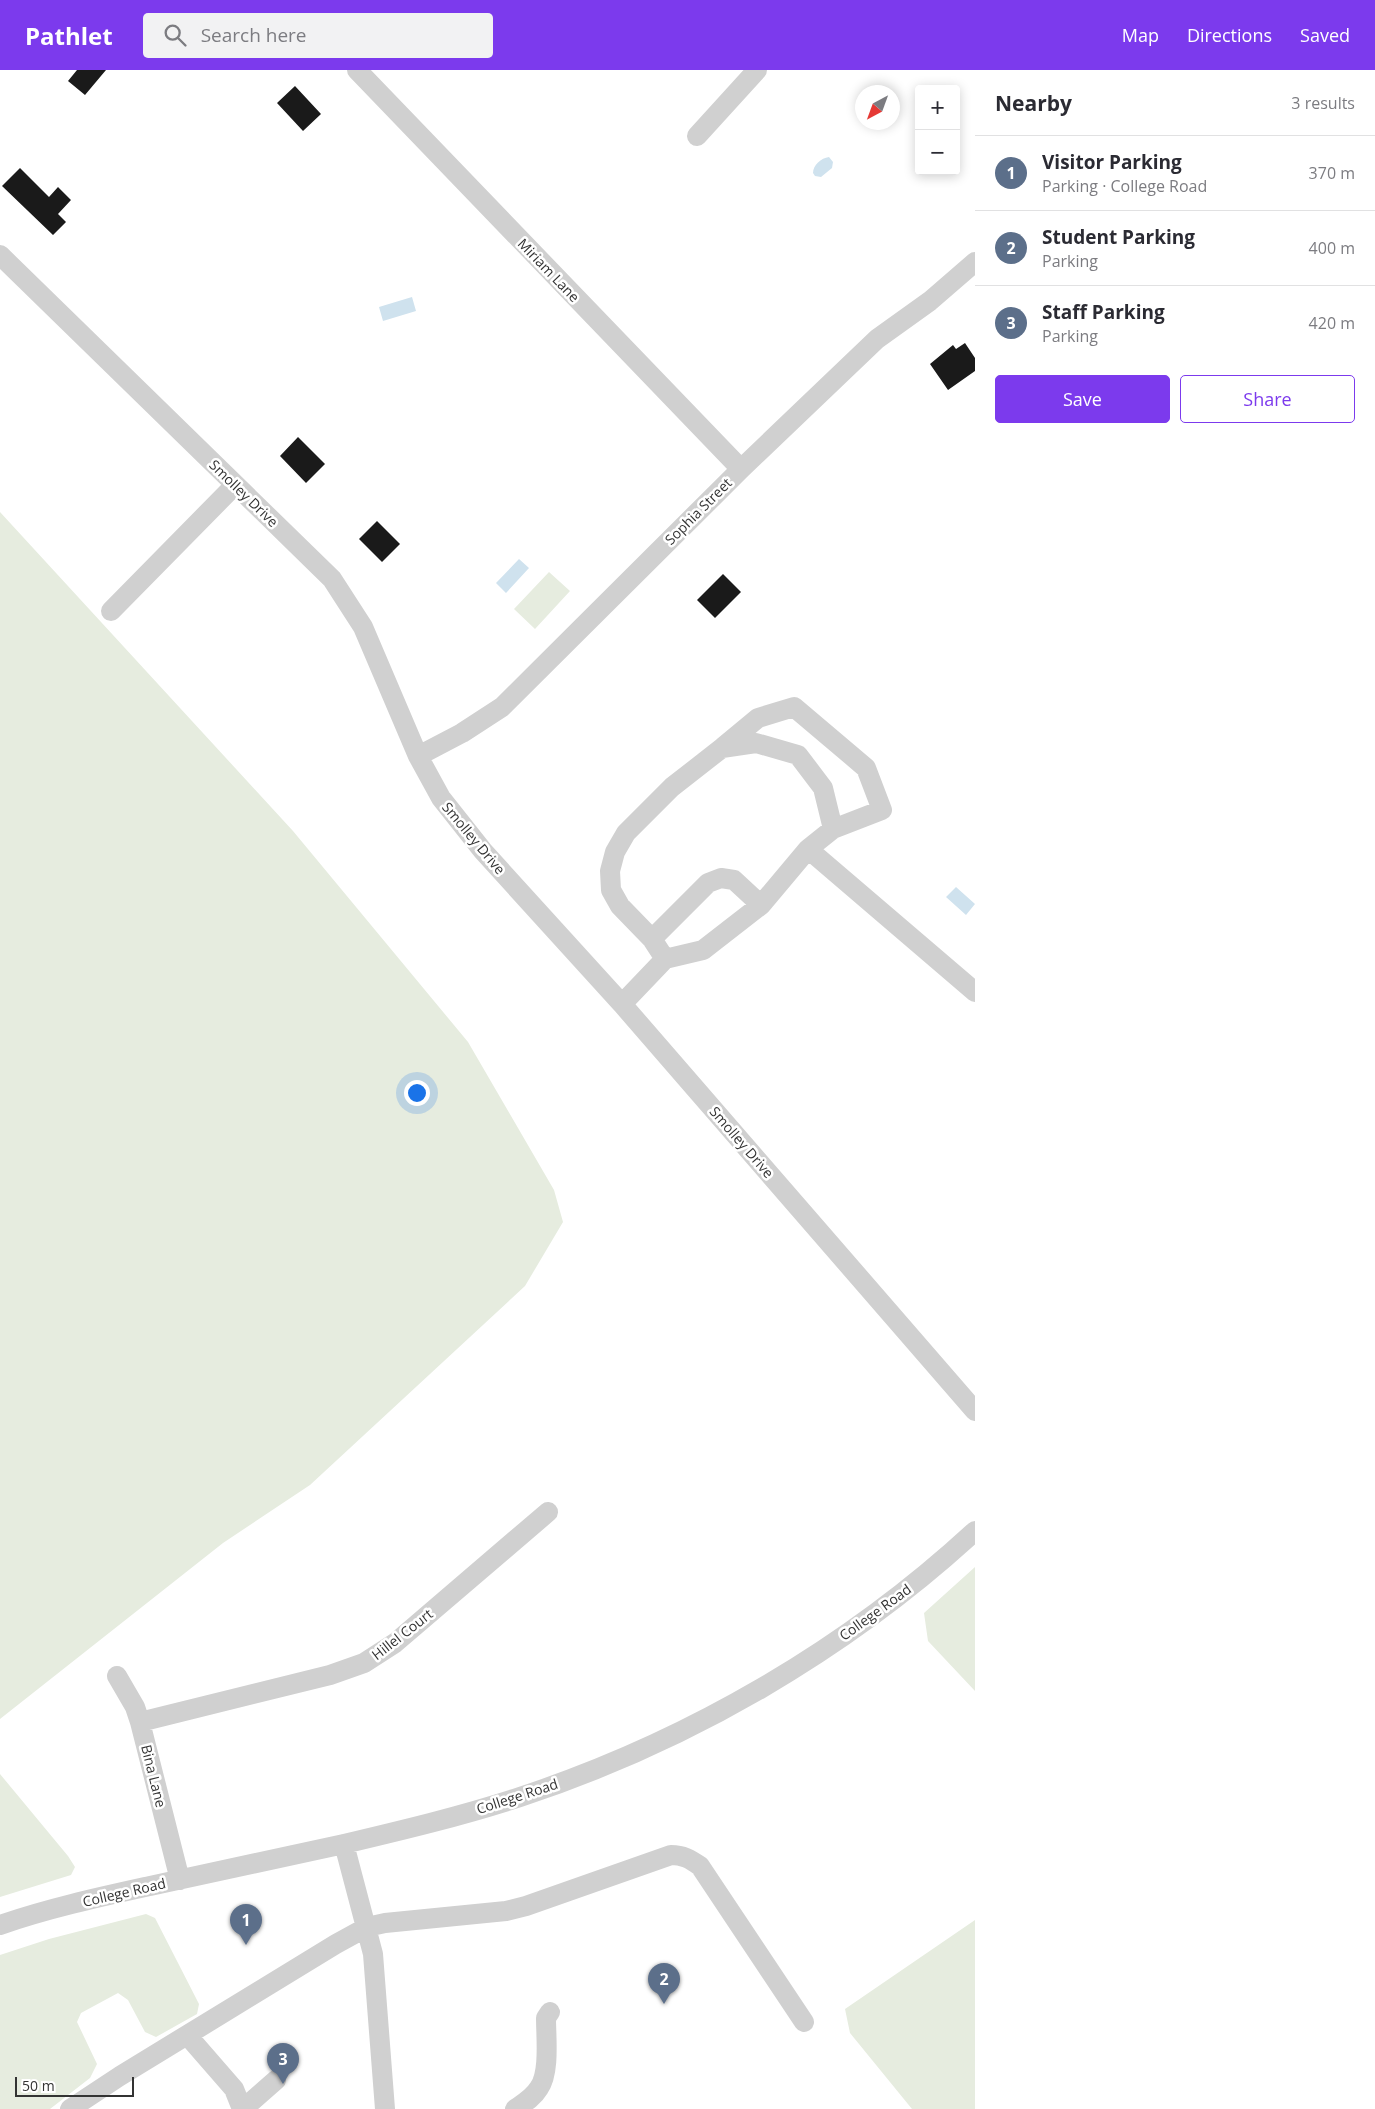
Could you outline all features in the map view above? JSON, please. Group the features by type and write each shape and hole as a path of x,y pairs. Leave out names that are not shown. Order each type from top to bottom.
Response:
{"street":[{"name":"Miriam Lane","path":"357,70 740,469"},
{"path":"697,136 757,70"},
{"name":"Smolley Drive","path":"0,255 332,579 363,627 418,756 441,798 484,851 622,1004 975,1411"},
{"name":"Sophia Street","path":"418,756 462,733 502,707 740,469 877,339 930,301 975,262"},
{"path":"111,611 235,485"},
{"path":"622,1004 665,960 703,950 761,905 808,849 833,829 882,810 866,768 794,707 758,718 665,794 626,833 615,852 610,870 611,890 620,906 652,939 665,960"},
{"path":"722,748 756,743 798,755 823,788 833,829"},
{"path":"808,849 975,992"},
{"path":"652,939 708,883 721,878 734,880 761,905"},
{"name":"Hillel Court","path":"140,1722 330,1676 364,1663 395,1643 548,1512"},
{"name":"College Road","path":"0,1925 89,1900 344,1844 430,1822 521,1796 605,1765 696,1723 750,1694 826,1647 895,1598 975,1531"},
{"name":"Bina Lane","path":"117,1676 140,1722 180,1880"},
{"path":"344,1844 373,1954 385,2109"},
{"path":"70,2109 187,2035 255,1985 332,1937 384,1923 506,1911 526,1906 662,1858 681,1855 691,1859 700,1866 804,2022"},
{"path":"515,2109 536,2103 545,2076 546,2018 550,2012"},
{"path":"187,2035 234,2089 243,2109 276,2080"}],"shaded area":[{"path":"0,512 293,831 468,1042 554,1190 563,1222 525,1286 310,1485 223,1543 0,1719"},
{"path":"549,572 570,591 535,629 514,609"},
{"path":"975,1567 975,1691 928,1641 924,1613"},
{"path":"0,1774 68,1856 75,1867 71,1875 0,1897"},
{"path":"146,1914 155,1918 199,2004 197,2014 156,2037 145,2032 128,2000 118,1993 81,2013 77,2022 97,2064 90,2078 50,2109 0,2109 0,1955 49,1939"},
{"path":"975,1920 975,2109 912,2109 850,2033 845,2009"}],"water":[{"path":"829,157 833,162 832,168 821,177 815,176 813,170 818,162"},
{"path":"412,297 416,311 383,321 379,307"},
{"path":"519,559 529,568 506,593 496,583"},
{"path":"956,887 975,904 966,915 946,897"}],"building":[{"path":"77,70 106,70 85,95 68,81"},
{"path":"295,86 321,114 303,131 277,103"},
{"path":"20,168 49,197 58,187 71,200 58,214 66,222 53,235 2,186"},
{"path":"965,343 975,358 975,371 948,390 930,364 953,345 956,349"},
{"path":"298,437 325,464 306,483 280,456"},
{"path":"377,521 400,544 382,562 359,539"},
{"path":"723,574 741,592 715,618 697,600"}],"place":[{"name":"Visitor Parking","path":"246,1945"},
{"name":"Student Parking","path":"664,2004"},
{"name":"Staff Parking","path":"283,2084"}]}
